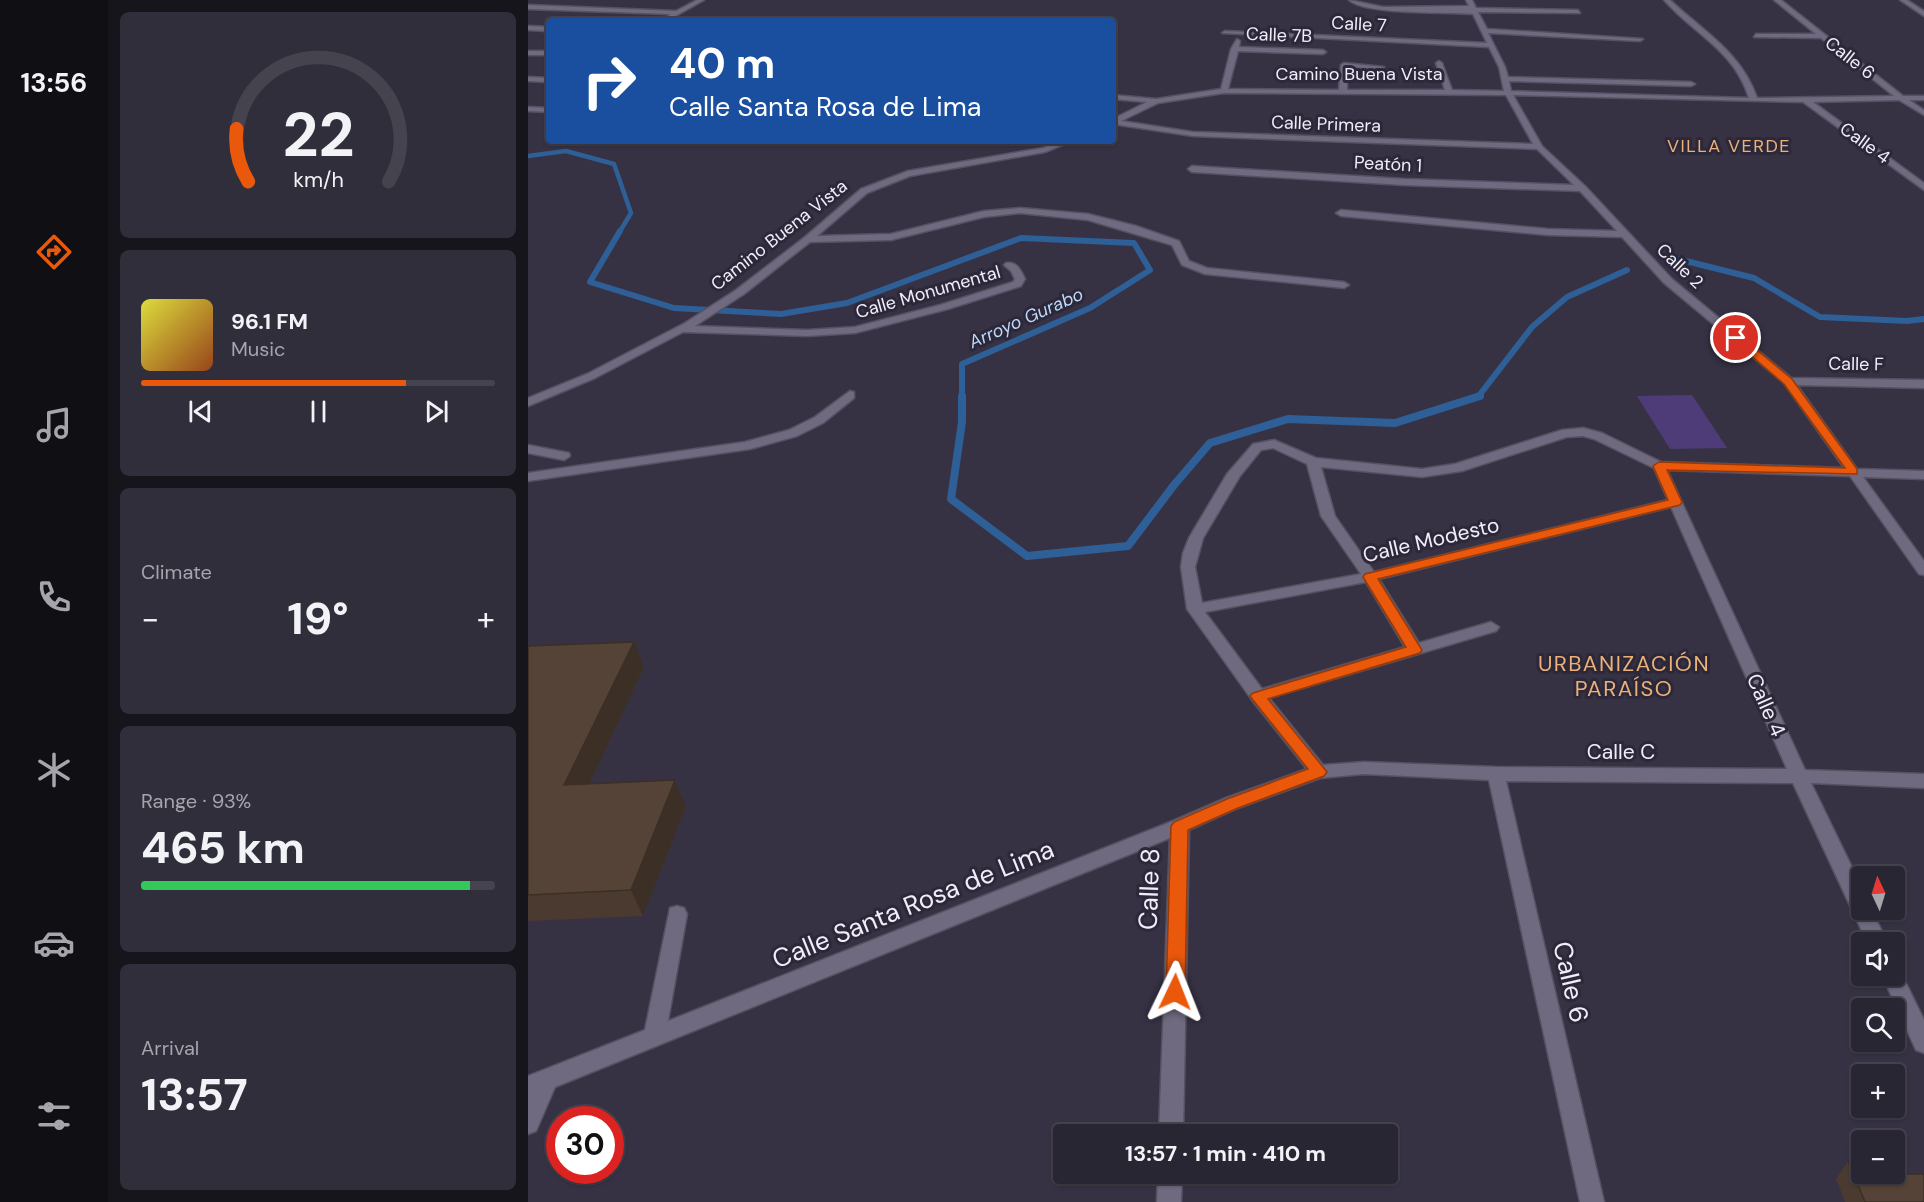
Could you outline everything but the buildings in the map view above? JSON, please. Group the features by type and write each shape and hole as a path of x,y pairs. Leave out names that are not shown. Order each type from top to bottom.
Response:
{"street":[{"path":"668,18 701,0"},
{"path":"1352,0 1358,6 1369,7 1578,12"},
{"path":"1469,0 1502,67 1508,93"},
{"path":"1666,0 1684,18 1725,51 1746,76 1754,100"},
{"name":"Calle 6","path":"1777,0 1902,99 1924,113"},
{"path":"1903,0 1924,14"},
{"path":"528,7 678,13"},
{"path":"528,28 546,29"},
{"path":"1484,31 1640,39"},
{"name":"Calle 7","path":"1225,33 1491,45"},
{"path":"1224,91 1234,49 1238,39 1244,34"},
{"path":"1756,36 1822,36"},
{"name":"Calle 7B","path":"1234,49 1323,51"},
{"path":"528,52 546,53"},
{"path":"1438,63 1449,93"},
{"path":"1343,92 1344,65 1381,67"},
{"path":"528,79 546,80"},
{"path":"1505,79 1691,84"},
{"name":"Camino Buena Vista","path":"1116,121 1156,101 1224,91 1508,93 1754,100 1924,98"},
{"name":"Calle 2","path":"1508,93 1539,147 1582,188 1668,281 1788,381 1924,571"},
{"path":"1116,97 1156,101"},
{"name":"Calle 4","path":"1806,100 1924,188"},
{"path":"528,109 546,110"},
{"name":"Calle Primera","path":"1116,122 1193,134 1539,147"},
{"name":"Camino Buena Vista","path":"528,402 591,375 685,327 740,292 808,239 864,191 908,174 1005,158 1045,150 1060,144"},
{"name":"Peatón 1","path":"1192,170 1404,182 1582,188"},
{"path":"808,239 892,237 970,216 999,211 1069,213 1122,225 1176,243 1185,263 1206,271 1344,285"},
{"path":"1341,213 1548,232 1624,234"},
{"name":"Calle Monumental","path":"685,327 807,333 876,326 1017,284 1020,279 1018,274 1009,265"},
{"name":"Calle F","path":"1788,381 1924,384"},
{"path":"528,477 746,446 793,433 819,420 850,395"},
{"path":"1319,772 1258,696 1195,609 1188,567 1190,553 1196,538 1234,474 1257,447 1274,444 1313,462 1422,473 1457,468 1566,433 1584,432 1598,436 1659,466 1924,475"},
{"path":"528,449 564,456"},
{"path":"1313,462 1328,516 1370,577 1415,650"},
{"name":"Calle 4","path":"1659,466 1872,932"},
{"name":"Calle Modesto","path":"1195,609 1370,577 1676,502"},
{"path":"1258,696 1491,627"},
{"name":"Calle C","path":"1319,772 1364,768 1497,774 1799,776 1924,781"},
{"name":"Calle Santa Rosa de Lima","path":"538,1083 1180,826 1232,803 1319,772"},
{"name":"Calle 6","path":"1497,774 1592,1202"},
{"name":"Calle 8","path":"1171,1124 1180,826"},
{"path":"654,1038 677,914"},
{"path":"1897,986 1924,1043"},
{"path":"528,1123 538,1083"},
{"path":"1169,1202 1170,1184"}],"shaded area":[{"path":"1692,395 1727,448 1670,449 1637,396"}],"waterway":[{"name":"Arroyo Gurabo","path":"528,156 566,151 614,164 631,213 619,233"},
{"name":"Arroyo Gurabo","path":"620,231 590,282 674,308 781,314 847,303 1021,238 1134,243 1150,270 1090,308 962,364 962,422 951,499 1027,556 1128,546 1174,485 1210,443 1288,419 1395,423 1478,397"},
{"name":"Arroyo Gurabo","path":"1678,259 1754,278 1820,317 1907,321 1924,319"},
{"name":"Arroyo Gurabo","path":"1478,397 1532,327 1567,297 1627,270"}],"district":[{"name":"VILLA VERDE","path":"1729,146"},
{"name":"URBANIZACIÓN PARAÍSO","path":"1624,676"}],"route":[{"path":"1175,992 1180,826 1232,803 1319,772 1258,696 1415,650 1370,577 1676,502 1659,466 1853,472 1788,381 1736,338"}]}
